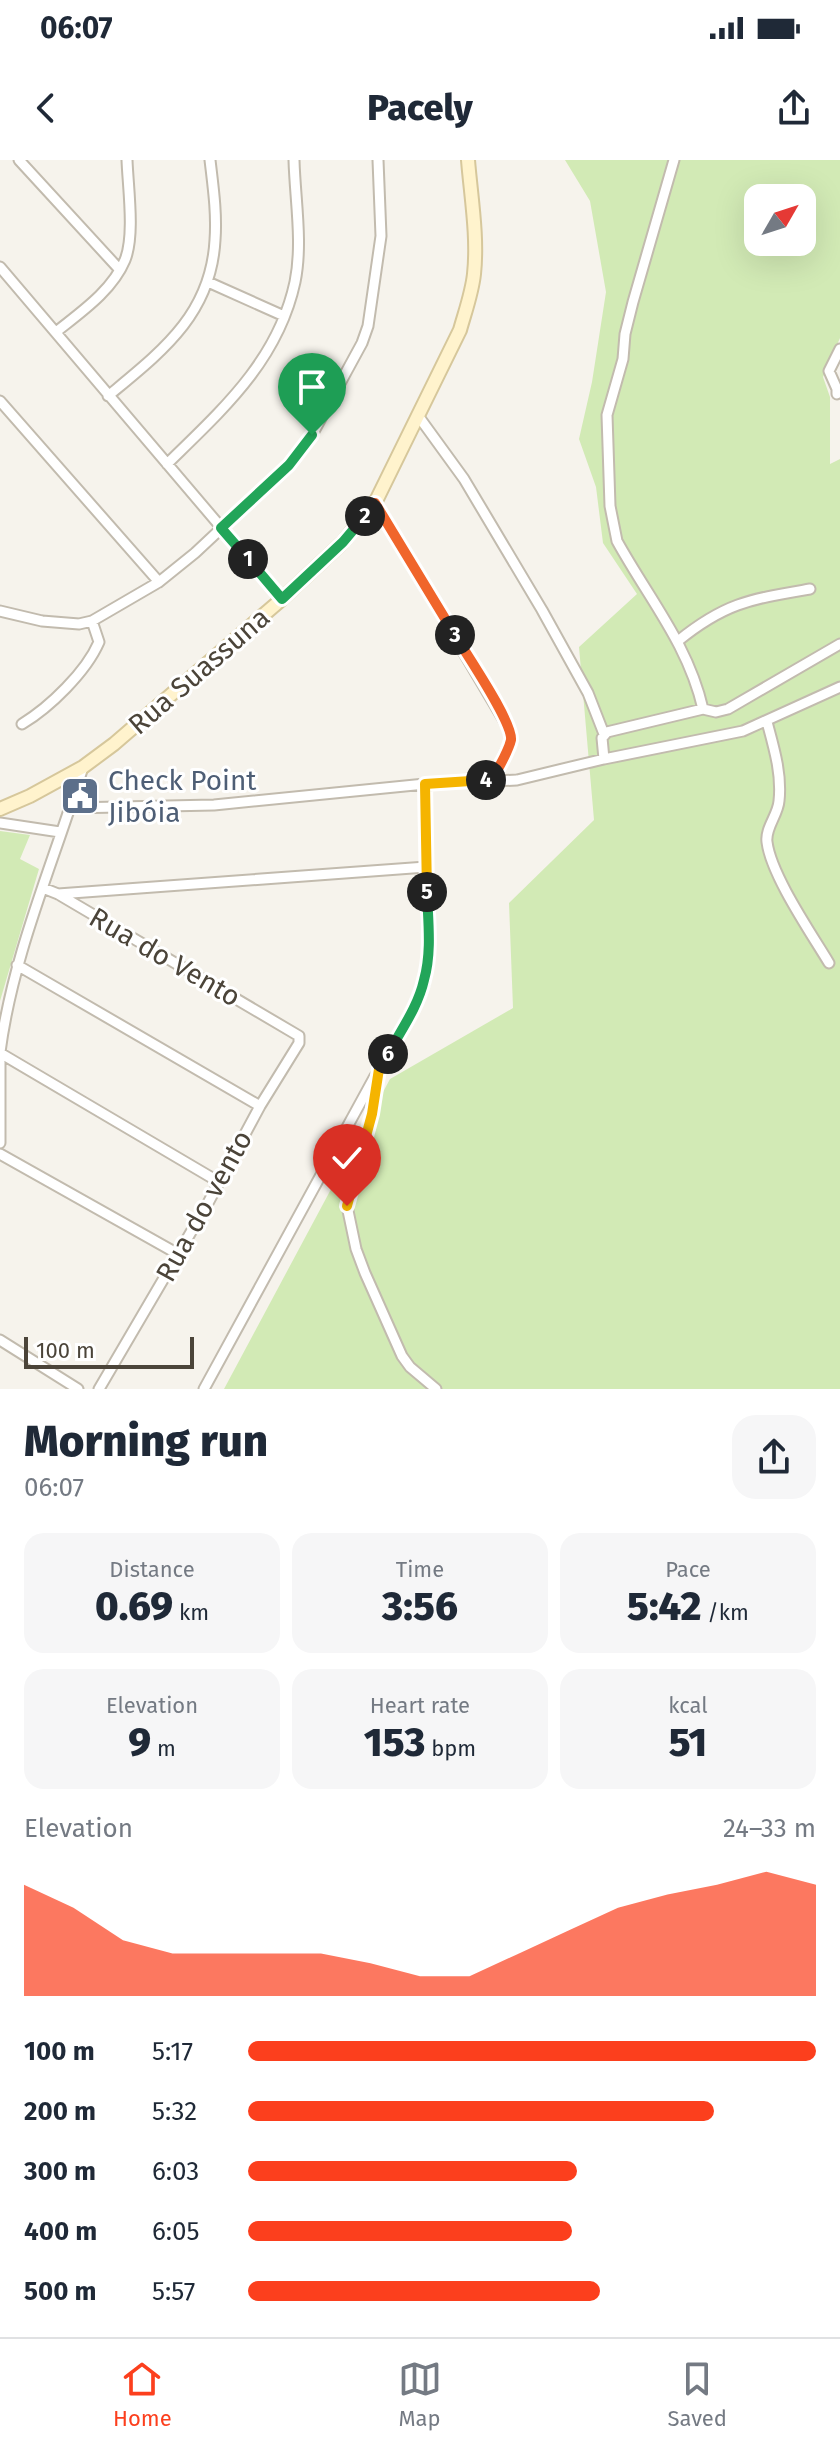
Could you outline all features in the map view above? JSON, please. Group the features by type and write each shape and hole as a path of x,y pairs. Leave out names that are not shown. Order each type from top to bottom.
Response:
{"street":[{"path":"19,160 120,270"},
{"path":"56,332 100,295 126,258 129,238 127,160"},
{"path":"108,396 175,337 191,316 208,282 215,239 210,160"},
{"path":"167,464 244,387 269,348 284,316 295,282 298,253 294,160"},
{"path":"0,611 62,623 92,621 159,582 263,491 303,448 362,343 372,302 381,236 378,160"},
{"name":"Rua Suassuna","path":"0,809 83,767 114,744 282,599 343,542 375,503 460,330 474,277 475,258 468,160"},
{"path":"674,160 625,334 623,359 607,415 607,461 612,524 617,541 692,668 703,709"},
{"path":"0,267 282,599"},
{"path":"208,282 284,316"},
{"path":"837,394 829,371 840,349"},
{"path":"0,401 159,582"},
{"path":"419,417 464,479 588,693 604,734 604,759"},
{"path":"375,503 509,729 510,742 492,780"},
{"path":"678,641 733,605 753,598 810,589"},
{"path":"22,724 91,659 99,642 92,621"},
{"path":"604,734 703,709 716,712 737,705 840,644"},
{"path":"71,808 214,805 425,784 517,780 743,731 840,687"},
{"path":"767,722 778,762 779,789 779,804 766,837 770,858 829,963"},
{"path":"83,767 17,965 5,1011 0,1052 219,1182"},
{"path":"204,1389 424,984 428,964 425,784"},
{"path":"0,823 60,832"},
{"path":"58,894 426,867"},
{"name":"Rua do Vento","path":"43,888 287,1027"},
{"path":"17,965 260,1106"},
{"name":"Rua do vento","path":"99,1389 299,1043 299,1036 287,1027"},
{"path":"0,1062 0,1143"},
{"path":"379,1069 372,1114 349,1193 347,1206 350,1224 365,1273 402,1356 436,1389"},
{"name":"Rua do Vento","path":"0,1154 178,1254"},
{"path":"0,1340 78,1389"}],"green space":[{"path":"565,160 840,160 840,338 823,377 830,397 830,464 840,459 840,1389 224,1389 390,1079 513,1008 509,903 594,820 579,647 637,594 603,543 596,487 579,439 592,382 606,292 590,201"},
{"path":"0,831 30,835 20,859 39,869 0,1001"}],"place":[{"name":"Check Point Jibóia","path":"80,796"}],"route":[{"path":"312,435 289,465 221,528 282,599 343,542 375,503 503,715 511,734 492,780 425,784 428,964 424,984 413,1008 379,1069 372,1114 347,1206"}]}
